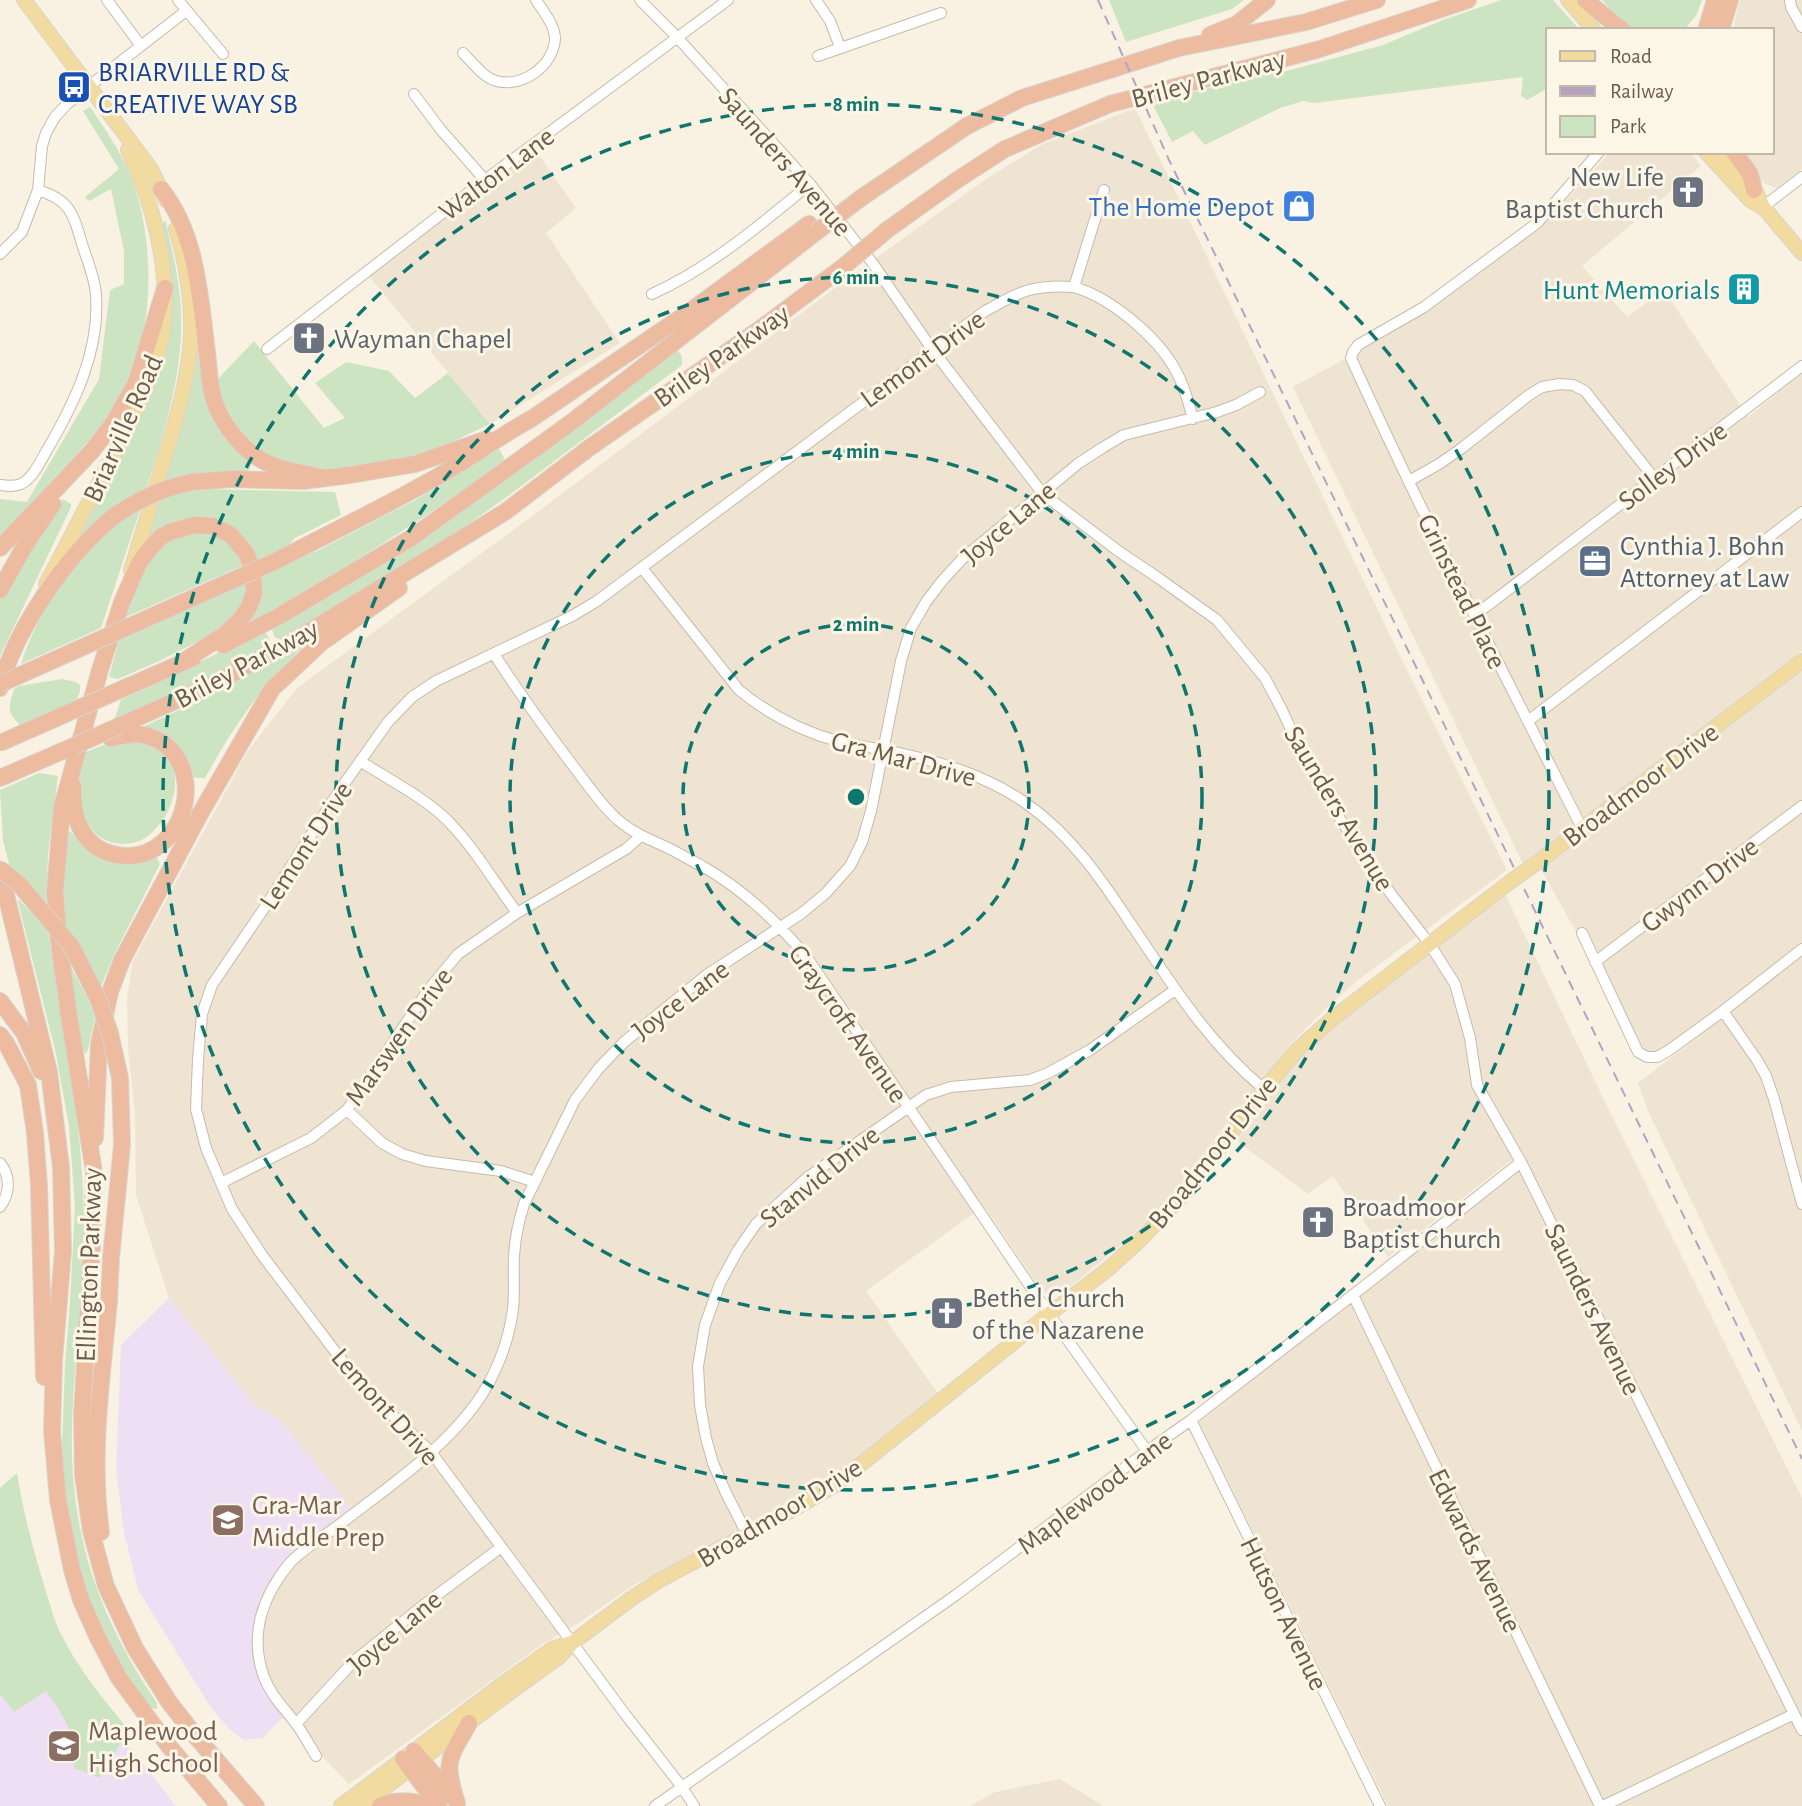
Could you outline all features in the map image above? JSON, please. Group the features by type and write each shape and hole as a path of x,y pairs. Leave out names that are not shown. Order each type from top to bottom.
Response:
{"highway":[{"path":"1179,48 1237,24 1267,0"},
{"name":"Briley Parkway","path":"0,743 215,649 278,616 411,538 569,424 812,229 858,195 967,126 1023,98 1179,48 1306,22 1377,0"},
{"name":"Briley Parkway","path":"115,732 290,643 505,512 589,449 760,329 843,267 887,230 1005,149 1110,104 1320,49 1468,0"},
{"path":"1708,27 1715,0"},
{"path":"1708,27 1730,0"},
{"path":"1576,2 1619,28"},
{"path":"1735,154 1750,174 1754,190"},
{"path":"161,189 173,204 190,247 200,293 213,398 220,415 234,435 254,455 283,469 326,478"},
{"path":"0,686 278,560 436,478 531,419 812,229"},
{"path":"0,548 104,438 136,383 165,288"},
{"path":"0,686 15,645 62,571 113,517 148,495 192,482 231,479 295,481 415,464 506,433"},
{"path":"0,590 24,547 77,467"},
{"path":"94,1172 99,1044 110,992 122,960 187,838 272,689 321,643 505,512"},
{"name":"Ellington Parkway","path":"184,661 225,635 240,620 252,601 253,570 246,553 231,535 212,526 195,524 176,529 161,537 139,563 122,602 100,670 74,754 62,807 55,892 58,935 94,1172 82,1414 83,1475 91,1531 106,1586 135,1648 169,1702 256,1806"},
{"path":"0,778 74,754 115,732 152,738 172,751 180,763 187,788 186,803 176,826 165,841 142,854 125,856 107,853 94,845 80,827 74,811 74,754"},
{"path":"0,869 19,884 72,947 110,1033 120,1078 122,1145 96,1471 100,1530 114,1586 135,1648"},
{"name":"Ellington Parkway","path":"0,869 49,1072 61,1167 64,1251 54,1360 52,1432 65,1542 77,1587 93,1629 119,1678 168,1745 219,1806"},
{"path":"0,1001 24,1032 40,1066 54,1107"},
{"path":"0,1035 28,1085 35,1133 40,1198 44,1372 52,1432"},
{"path":"459,1804 449,1777 449,1765 454,1748 469,1723"},
{"path":"412,1759 459,1804"},
{"path":"412,1759 439,1806"},
{"path":"380,1806 394,1801 427,1806"}],"main road":[{"name":"Briarville Road","path":"24,0 151,169 174,221 183,253 191,335 187,372 122,602"},
{"path":"1576,2 1593,28"},
{"path":"1576,2 1608,28"},
{"name":"Briarville Road","path":"15,645 134,416 151,376 162,335 165,288 153,215 138,171 114,121"},
{"path":"1708,154 1750,200 1763,207"},
{"path":"1721,154 1754,190 1763,207 1802,253"},
{"name":"Broadmoor Drive","path":"341,1806 469,1723 559,1657 607,1615 660,1580 835,1485 1107,1270 1166,1215 1264,1088 1312,1035 1429,943 1802,662"},
{"name":"Broadmoor Drive","path":"361,1806 412,1759 552,1649 572,1643"}],"street":[{"path":"107,0 141,46"},
{"path":"178,0 223,54"},
{"path":"463,53 481,71 495,80 514,83 534,74 548,61 555,38 549,20 536,0"},
{"name":"Saunders Avenue","path":"640,0 677,36 810,184 871,261 932,349 1043,494 1094,534 1217,620 1265,678 1309,768 1338,816 1455,984 1470,1038 1477,1084 1521,1162 1802,1730"},
{"name":"Walton Lane","path":"267,349 485,180 728,0"},
{"path":"816,0 830,21 840,47"},
{"path":"1790,0 1802,27"},
{"path":"0,254 22,232 38,190 41,152 46,133 55,117 88,86 186,11"},
{"path":"818,56 941,13"},
{"path":"414,94 485,180"},
{"name":"Grinstead Place","path":"1581,828 1351,358 1358,345 1424,307 1537,223 1597,154"},
{"path":"1763,207 1802,177"},
{"path":"652,294 700,268 758,227 810,184"},
{"path":"0,485 23,483 33,473 64,421 83,379 94,336 96,294 76,223 66,205 54,195 38,190"},
{"path":"1074,287 1104,190"},
{"name":"Lemont Drive","path":"694,1806 431,1452 350,1371 262,1255 233,1209 206,1148 195,1109 202,1014 212,985 360,761 388,722 412,697 436,681 572,617 642,568 985,311 1027,290 1045,287 1074,287 1099,298 1122,313 1152,340 1174,367 1187,395 1192,419"},
{"name":"Solley Drive","path":"1475,615 1802,366"},
{"path":"1409,481 1439,464 1529,395 1542,387 1560,384 1585,391 1654,478"},
{"name":"Joyce Lane","path":"316,1756 296,1724 274,1697 264,1678 258,1656 262,1607 290,1562 431,1452 481,1395 495,1372 507,1340 513,1307 514,1252 519,1218 575,1100 599,1068 624,1042 708,974 782,927 826,893 850,866 862,842 871,811 901,661 911,628 926,602 962,559 1079,463 1124,435 1192,419 1236,405 1260,392"},
{"path":"1528,721 1802,512"},
{"name":"Gra Mar Drive","path":"642,568 739,690 757,705 801,729 838,741 926,759 964,771 1000,787 1049,821 1104,883 1175,990 1215,1043 1264,1088"},
{"name":"Graycroft Avenue","path":"494,654 519,693 599,800 618,820 641,836 722,878 765,911 806,956 1049,1314 1147,1451"},
{"path":"360,761 449,821 517,913"},
{"name":"Gwynn Drive","path":"1595,962 1802,806"},
{"name":"Marswen Drive","path":"220,1183 311,1138 347,1110 402,1028 458,954 517,913 626,849 641,836"},
{"path":"1582,933 1638,1052 1647,1057 1657,1057 1668,1051 1723,1012 1802,949"},
{"name":"Stanvid Drive","path":"747,1534 713,1463 700,1405 698,1366 705,1325 720,1283 755,1224 808,1177 926,1095 951,1087 1014,1083 1048,1073 1090,1050 1175,990"},
{"path":"1723,1012 1766,1076 1802,1204"},
{"path":"347,1110 382,1143 402,1154 426,1161 501,1171 535,1182"},
{"name":"Maplewood Lane","path":"655,1806 956,1595 1191,1420 1521,1162"},
{"path":"0,1163 8,1182 8,1194 0,1207"},
{"name":"Edwards Avenue","path":"1353,1295 1601,1806"},
{"name":"Hutson Avenue","path":"1191,1420 1380,1806"},
{"name":"Joyce Lane","path":"296,1724 353,1662 500,1548"},
{"path":"1601,1806 1794,1714"}],"shaded area":[{"path":"1740,0 1802,0 1802,169 1777,188 1761,182 1743,154 1774,154 1774,28 1733,28"},
{"path":"1135,108 1400,656 1507,870 1336,999 1294,1040 1222,1129 1176,1192 1127,1240 1065,1291 1051,1296 1042,1291 984,1206 866,1291 938,1394 838,1476 634,1585 541,1645 349,1784 283,1717 267,1693 257,1667 251,1644 261,1594 283,1562 296,1550 280,1420 253,1403 169,1298 136,1195 135,1113 128,1048 127,997 133,961 247,752 297,688 531,517 844,281 983,181 1041,145"},
{"path":"534,148 576,208 546,233 620,343 490,424 369,276"},
{"path":"1608,154 1692,154 1701,166 1582,266 1627,317 1664,290 1748,417 1802,373 1802,651 1523,864 1293,387 1376,342 1449,295 1559,208"},
{"path":"1802,671 1802,943 1659,1052 1651,1053 1641,1049 1541,869"},
{"path":"1505,894 1802,1498 1802,1806 1388,1806 1199,1422 1519,1168 1514,1158 1388,1257 1333,1176 1308,1194 1234,1139 1276,1082 1309,1044"},
{"path":"1802,957 1802,1431 1649,1113 1638,1083"},
{"name":"Gra-Mar Middle Prep","path":"169,1298 253,1403 280,1420 351,1507 283,1562 261,1594 251,1644 267,1693 283,1717 263,1738 244,1740 229,1729 210,1706 138,1590 124,1532 116,1470 121,1345"},
{"name":"Maplewood High School","path":"0,1630 82,1686 176,1806 0,1806"},
{"path":"1060,1779 1103,1806 970,1806 995,1792"}],"green space":[{"path":"1109,0 1244,0 1232,9 1126,42"},
{"path":"1501,0 1553,0 1578,28 1546,28 1546,89 1527,100 1521,96 1523,77 1314,103 1303,101 1280,108 1205,145 1193,131 1172,142 1152,103 1383,45"},
{"path":"1602,0 1702,0 1696,16 1686,28 1628,28"},
{"path":"90,107 122,157 144,222 148,276 144,331 128,382 106,418 0,539 0,499 27,502 99,379 110,290 124,284 124,251 111,189 89,201 85,197 119,169 83,111"},
{"path":"163,221 166,222 177,277 181,334 176,379 159,446 146,490 113,508 70,548 153,379"},
{"path":"254,341 324,428 345,418 315,383 346,362 389,371 415,398 448,373 490,424 407,463 317,471 262,454 240,430 225,406 216,381"},
{"path":"196,345 205,392 217,427 251,465 245,473 165,482 188,404"},
{"path":"678,350 682,365 504,499 424,555 291,634 279,639 275,637 272,630 278,624"},
{"path":"499,449 503,461 440,506 343,568 243,626 257,575 317,551 417,499"},
{"path":"201,489 335,492 341,515 295,538 288,546 254,561 227,529 148,538 159,500"},
{"path":"63,499 71,504 71,507 0,656 0,598 26,550"},
{"path":"141,507 101,628 21,664 36,626 70,570 83,553 116,522"},
{"path":"202,531 228,543 244,565 126,617 141,569 150,554 175,535"},
{"path":"248,580 245,600 237,612 205,638 118,679 109,677 120,636"},
{"path":"264,633 270,640 249,657 114,721 121,700"},
{"path":"305,645 249,707 205,778 189,776 142,729 145,726"},
{"path":"62,679 80,685 76,701 20,725 10,709 14,689"},
{"path":"142,741 163,754 173,769 175,790 172,801 162,821 148,836 133,843 110,842 91,828 78,803 78,784 86,752 111,742"},
{"path":"39,773 58,776 48,854 46,907 11,872 3,840 0,790"},
{"path":"70,831 84,846 156,856 160,864 99,991 63,926 62,884 66,836"},
{"path":"17,898 48,932 72,1077 80,1149 84,1248 72,1429 76,1505 82,1540 104,1606 136,1670 157,1703 157,1709 152,1708 135,1691 92,1608 78,1569 61,1474 75,1207 69,1126 56,1054"},
{"path":"67,960 95,1017 85,1054 81,1045"},
{"path":"17,1473 34,1552 59,1630 83,1672 129,1730 100,1778 74,1768 76,1741 46,1691 14,1712 0,1694 0,1488"}],"railway":[{"path":"1098,0 1169,160 1802,1459"}],"place":[{"name":"BRIARVILLE RD & CREATIVE WAY SB","path":"74,87"},
{"name":"New Life Baptist Church","path":"1688,192"},
{"name":"The Home Depot","path":"1299,206"},
{"name":"Hunt Memorials","path":"1744,289"},
{"name":"Wayman Chapel","path":"309,338"},
{"name":"Cynthia J. Bohn Attorney at Law","path":"1595,561"},
{"name":"Broadmoor Baptist Church","path":"1318,1222"},
{"name":"Bethel Church of the Nazarene","path":"947,1313"},
{"name":"Gra-Mar Middle Prep","path":"228,1520"},
{"name":"Maplewood High School","path":"64,1746"}]}
